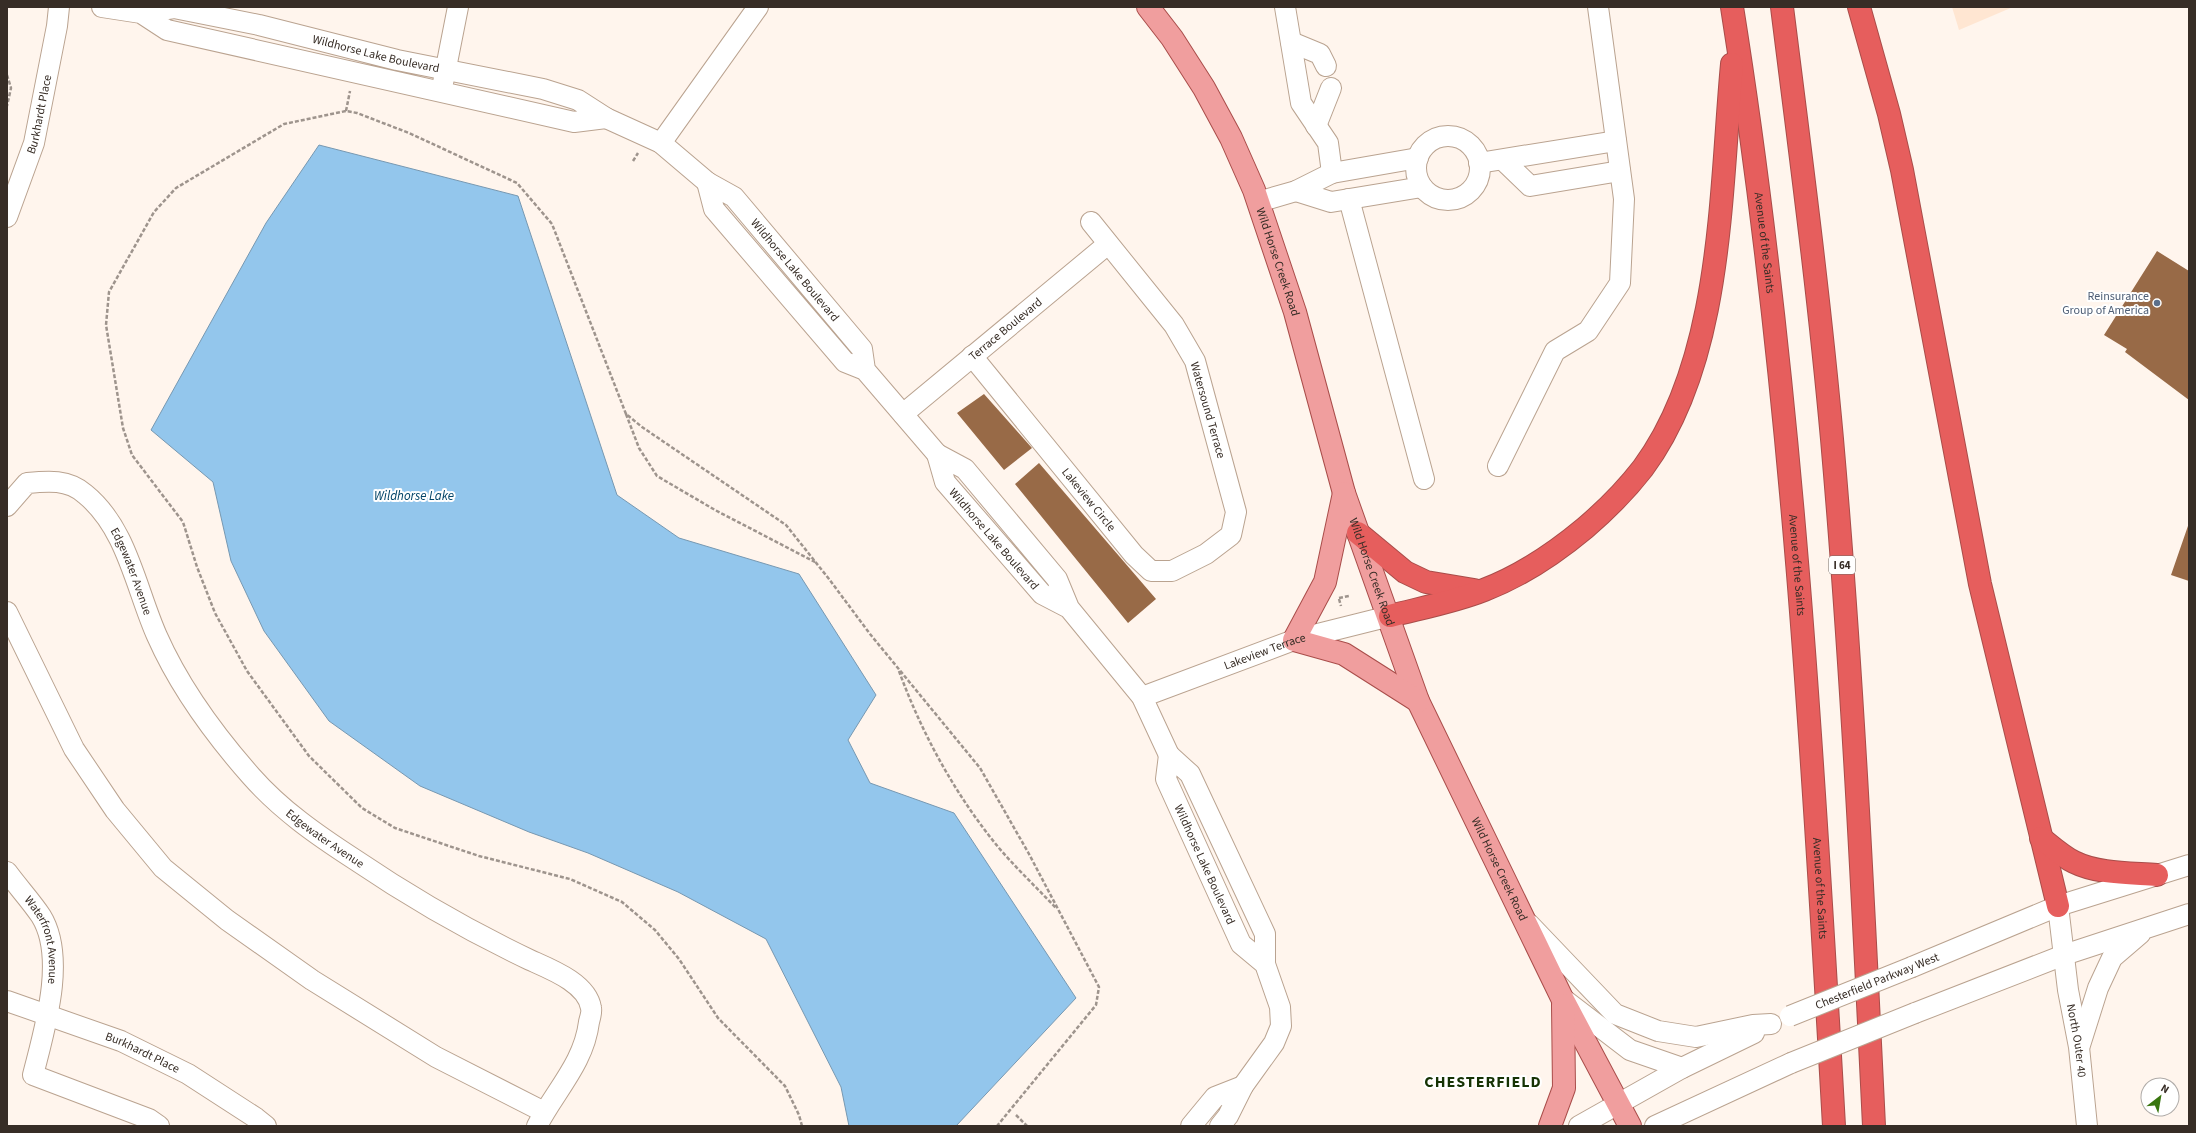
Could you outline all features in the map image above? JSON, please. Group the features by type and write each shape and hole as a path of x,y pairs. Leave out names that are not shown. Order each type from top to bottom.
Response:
{"highway":[{"name":"Avenue of the Saints","path":"1732,7 1767,263 1795,534 1818,836 1834,1126"},
{"name":"I 64","path":"1782,7 1808,218 1832,439 1852,709 1874,1126"},
{"path":"1859,7 1889,114 1902,170 1980,584 2058,906"},
{"path":"1390,616 1483,590 1520,574 1545,558 1598,516 1643,468 1661,438 1678,406 1693,364 1716,249 1724,187 1725,142 1735,29"},
{"path":"1358,533 1405,572 1426,582 1483,590"},
{"path":"2041,838 2074,862 2118,872 2157,875"}],"main road":[{"name":"Wild Horse Creek Road","path":"1148,7 1172,38 1204,88 1231,138 1258,202 1295,312 1344,493 1390,616 1418,701 1562,998 1630,1126"},
{"path":"1344,493 1325,582 1294,640 1344,654 1418,701"},
{"path":"1550,1126 1564,1088 1562,998"}],"street":[{"name":"Burkhardt Place","path":"7,217 34,143 57,26 59,7"},
{"name":"Wildhorse Lake Boulevard","path":"102,7 141,13 174,8 259,25 446,70 543,89 578,100 606,118 661,143 707,182 734,197 862,349 865,370 937,454 965,469 1057,579 1069,608 1142,697 1169,755 1190,774 1265,934 1265,964 1280,1007 1281,1026 1274,1043 1243,1086 1228,1116 1220,1126"},
{"path":"441,92 458,7"},
{"path":"661,143 758,7"},
{"path":"1285,7 1300,103 1328,143 1332,173"},
{"path":"1498,466 1555,351 1588,331 1620,283 1624,199 1598,7"},
{"name":"Wildhorse Lake Boulevard","path":"141,13 167,30 441,92 574,122 606,118"},
{"path":"1291,42 1320,54 1326,66"},
{"path":"1316,126 1331,88"},
{"path":"1451,136 1461,139 1470,145 1476,153 1479,163 1479,174 1476,184 1469,192 1450,200 1440,199 1430,194 1422,187 1417,173 1418,158 1423,148 1430,141 1440,137 1451,136"},
{"path":"1479,163 1616,141"},
{"path":"1258,202 1296,192 1332,173 1418,158"},
{"path":"1503,160 1530,186 1620,171"},
{"path":"1296,192 1331,202 1422,187"},
{"path":"1348,199 1424,479"},
{"name":"Watersound Terrace","path":"1090,222 1174,325 1194,362 1236,512 1231,535"},
{"name":"Terrace Boulevard","path":"903,414 1108,244"},
{"name":"Lakeview Circle","path":"972,356 1134,555 1151,570 1172,571 1206,554 1231,535"},
{"name":"Edgewater Avenue","path":"7,506 27,483 65,482 83,492 98,506 121,543 157,636 189,697 252,778 302,824 387,882 485,939 568,978 584,993 591,1007 587,1039 569,1076 541,1119"},
{"path":"7,612 74,749 115,810 163,868 227,920 312,980 436,1057 541,1119"},
{"name":"Lakeview Terrace","path":"1142,697 1294,640 1390,616"},
{"name":"Chesterfield Parkway West","path":"1579,1126 1682,1068 1771,1024 2058,906 2189,865"},
{"name":"Waterfront Avenue","path":"7,872 42,917 52,944 52,968 48,1016 33,1075 149,1119 159,1126"},
{"name":"North Outer 40","path":"2058,906 2068,990 2079,1047 2087,1126"},
{"path":"1655,1126 1791,1063 1915,1013 2064,955 2189,914"},
{"path":"1524,918 1615,1014 1658,1031 1696,1037 1752,1025 1771,1024"},
{"path":"2079,1047 2098,988 2112,958 2133,939 2153,926"},
{"path":"1562,998 1630,1050 1682,1068"},
{"name":"Burkhardt Place","path":"7,1001 121,1041 188,1074 266,1126"},
{"path":"1191,1126 1215,1097 1243,1086"}],"path":[{"path":"7,75 11,88 7,106"},
{"path":"346,111 350,90"},
{"path":"802,1126 799,1115 785,1086 718,1018 679,959 655,930 622,902 570,879 479,856 395,828 362,808 309,756 247,671 215,614 197,567 183,522 132,454 123,428 106,325 108,292 154,212 176,188 284,124 346,111 357,113 409,133 518,183 552,224 639,448 657,476 714,510 817,563"},
{"path":"626,414 642,427 786,525 817,563 870,634 980,768 1099,987 1096,1005 997,1126"},
{"path":"1339,598 1348,596"},
{"path":"898,668 910,701 941,761 973,814 1000,848 1059,911"},
{"path":"1016,1115 1027,1126"}],"shaded area":[{"path":"1952,7 2013,7 1959,30"}],"water":[{"name":"Wildhorse Lake","path":"319,145 518,196 617,495 679,538 799,574 876,695 848,740 870,783 954,813 1076,998 956,1126 849,1126 841,1087 766,939 678,892 588,853 529,832 420,786 329,721 264,631 231,561 213,482 151,430 266,223"}],"building":[{"name":"Reinsurance Group of America","path":"2157,251 2189,271 2189,400 2125,352 2127,349 2104,335"},
{"path":"984,394 1032,448 1004,470 957,413"},
{"path":"1039,463 1156,599 1128,623 1015,484"},
{"path":"2189,523 2189,581 2171,575"}],"place":[{"name":"Reinsurance Group of America","path":"2157,303"}],"district":[{"name":"CHESTERFIELD","path":"1483,1081"}]}
